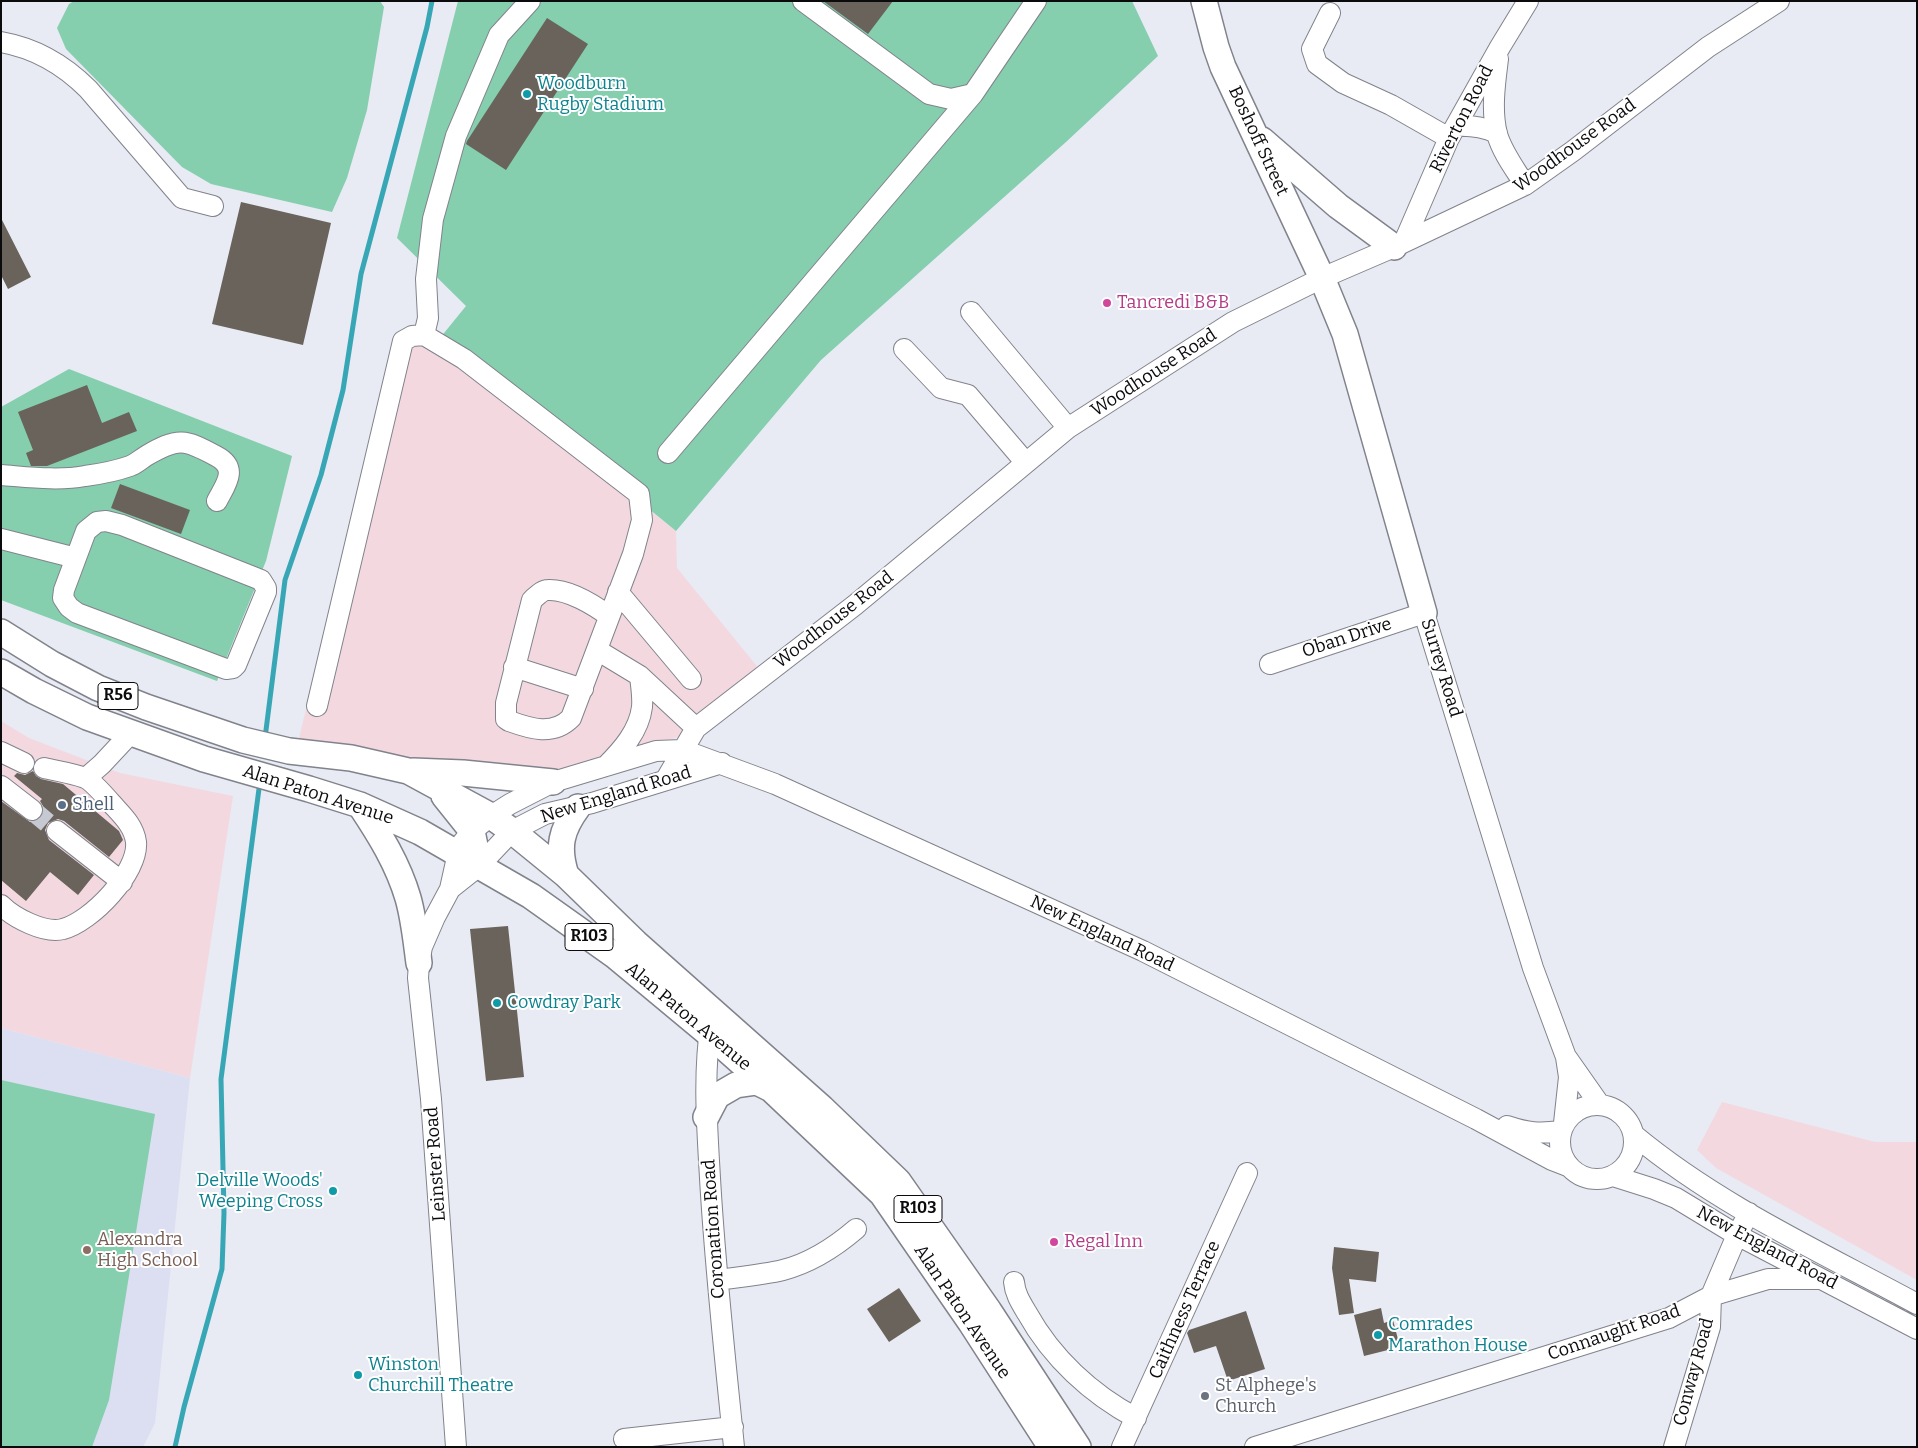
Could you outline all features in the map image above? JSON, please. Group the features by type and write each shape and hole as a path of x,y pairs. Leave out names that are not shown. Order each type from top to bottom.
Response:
{"main road":[{"name":"Boshoff Street","path":"1204,1 1223,67 1322,278"},
{"path":"1256,135 1338,206 1399,244"},
{"name":"Surrey Road","path":"1322,278 1348,342 1424,612"},
{"name":"Alan Paton Avenue","path":"1,632 52,664 98,688 146,707 243,740 289,751 351,758 408,771 491,816 512,831 566,875 636,943 772,1089 882,1194 971,1323 1051,1447"},
{"name":"Alan Paton Avenue","path":"1,672 34,691 87,717 130,734 360,805 420,832 531,896 711,1022 822,1108 898,1181 989,1312 1078,1447"},
{"path":"408,771 464,773 553,782"},
{"path":"433,785 472,831 469,860"},
{"path":"360,805 388,849 403,883 413,922 419,963"},
{"path":"566,875 562,863 562,836 568,821 578,807"},
{"path":"706,1117 717,1096 736,1085 757,1082 772,1089"}],"street":[{"path":"424,334 428,318 426,279 433,219 456,136 499,35 530,1"},
{"path":"803,1 929,94 951,99 973,94"},
{"path":"668,453 973,94 1036,1"},
{"name":"Riverton Road","path":"1399,244 1452,132 1528,1"},
{"name":"Woodhouse Road","path":"666,780 696,728 855,605 1068,428 1233,322 1322,278 1525,186 1708,46 1779,1"},
{"path":"1330,13 1312,49 1317,64 1343,83 1452,132 1478,127 1497,133"},
{"path":"1,42 28,49 72,72 182,198 213,206"},
{"path":"1500,47 1494,93 1497,133 1509,159 1525,186"},
{"path":"971,312 1068,428"},
{"path":"317,706 404,341 412,336 424,334 464,359 639,494 642,520 633,554 571,718 563,726 550,730 538,730 506,719 506,703 532,600 548,589 595,605 609,616"},
{"path":"904,349 941,388 968,395 1026,463"},
{"path":"1,475 58,478 84,477 131,466 166,446 176,442 184,442 194,444 227,464 229,477 217,501"},
{"path":"106,521 122,525 258,578 264,584 266,592 236,665 233,668 226,669 77,613 69,607 63,598 76,558 86,531 90,526 97,522 106,521"},
{"path":"1,539 76,558"},
{"path":"618,592 691,679"},
{"name":"Oban Drive","path":"1270,664 1424,612"},
{"name":"Surrey Road","path":"1424,612 1533,968 1566,1057 1600,1105"},
{"path":"597,650 640,676 696,728"},
{"path":"514,667 583,689"},
{"path":"606,766 624,747 635,729 642,708 640,676"},
{"path":"86,778 130,734"},
{"name":"New England Road","path":"472,831 491,816 553,782 656,751 683,750 775,784 1143,951 1476,1119 1552,1160 1570,1167"},
{"path":"1,752 34,766 86,778 126,820 135,836 136,845 122,882 90,914 77,924 62,929 36,927 6,910 1,905"},
{"name":"New England Road","path":"469,860 512,831 545,814 578,807 722,763"},
{"path":"1,786 32,810"},
{"path":"57,831 122,882"},
{"name":"Leinster Road","path":"456,1447 431,1099 418,978 419,963 426,938 450,889 469,860"},
{"name":"Coronation Road","path":"711,1022 706,1068 706,1117 718,1280 734,1437"},
{"name":"Surrey Road","path":"1562,1127 1568,1081 1566,1057"},
{"path":"1600,1105 1610,1107 1625,1118 1634,1134 1634,1144 1628,1163 1613,1176 1595,1179 1586,1177 1570,1167 1564,1159 1561,1150 1562,1127 1581,1109 1600,1105"},
{"name":"New England Road","path":"1476,1119 1498,1123 1528,1133 1542,1134 1562,1127"},
{"name":"New England Road","path":"1634,1134 1662,1159 1749,1214 1917,1304"},
{"name":"Caithness Terrace","path":"1122,1447 1248,1173"},
{"name":"New England Road","path":"1613,1176 1676,1198 1737,1235 1917,1329"},
{"path":"1711,1296 1737,1235 1749,1214"},
{"path":"718,1280 783,1270 837,1245 856,1229"},
{"name":"Connaught Road","path":"1256,1447 1669,1318 1711,1296 1768,1279 1822,1279"},
{"path":"1014,1282 1014,1291 1035,1328 1059,1359 1095,1393 1136,1418"},
{"name":"Conway Road","path":"1674,1447 1710,1327 1711,1296"},
{"path":"624,1439 734,1437"}],"shaded area":[{"path":"398,336 434,337 676,531 677,568 760,670 686,735 508,785 298,742"},
{"path":"1,721 29,738 120,773 233,796 190,1078 1,1028"},
{"name":"Alexandra High School","path":"1,1028 190,1078 155,1423 143,1447 1,1447"},
{"path":"1722,1102 1875,1142 1917,1142 1917,1280 1716,1168 1697,1150"}],"green space":[{"path":"74,1 380,1 384,7 367,110 347,178 332,212 211,184 182,167 66,49 57,28 69,4"},
{"name":"Woodburn Rugby Stadium","path":"458,1 1132,1 1158,56 1066,142 821,360 676,531 440,338 466,306 397,238"},
{"path":"69,369 292,456 266,561 217,681 1,600 1,407"},
{"name":"Alexandra High School","path":"1,1080 155,1114 109,1400 92,1447 1,1447"}],"building":[{"path":"823,1 893,1 868,34"},
{"name":"Woodburn Rugby Stadium","path":"547,18 588,44 506,170 466,144"},
{"path":"241,202 331,223 303,345 212,324"},
{"path":"1,218 31,277 8,289 1,275"},
{"path":"87,385 102,423 129,412 137,431 47,466 31,466 26,453 33,450 18,412"},
{"path":"120,484 190,510 181,534 111,508"},
{"path":"33,771 41,779 63,784 119,831 123,840 109,857 64,821 58,819 48,823 45,830 49,840 94,875 78,895 50,872 26,901 1,880 1,801 30,822 37,821 44,812 40,801 42,799 14,776 17,773 25,775"},
{"name":"Cowdray Park","path":"508,926 524,1077 486,1081 470,929"},
{"path":"1334,1247 1379,1252 1376,1282 1349,1279 1354,1313 1339,1315 1332,1268"},
{"path":"899,1288 921,1321 889,1342 867,1309"},
{"name":"Comrades Marathon House","path":"1381,1308 1384,1323 1393,1320 1400,1347 1364,1356 1354,1315"},
{"path":"1246,1311 1265,1369 1228,1381 1216,1346 1194,1353 1187,1333 1189,1330"}],"waterway":[{"path":"265,738 285,580 321,475 343,390 361,274 427,27 432,1"},
{"path":"175,1447 184,1407 222,1269 224,1213 221,1079 260,781"}],"tunnel":[{"path":"32,810 57,831"}],"place":[{"name":"Woodburn Rugby Stadium","path":"527,94"},
{"name":"Tancredi B&B","path":"1107,303"},
{"name":"Shell","path":"62,805"},
{"name":"Cowdray Park","path":"497,1003"},
{"name":"Delville Woods' Weeping Cross","path":"333,1191"},
{"name":"Regal Inn","path":"1054,1242"},
{"name":"Alexandra High School","path":"87,1250"},
{"name":"Comrades Marathon House","path":"1378,1335"},
{"name":"Winston Churchill Theatre","path":"358,1375"},
{"name":"St Alphege's Church","path":"1205,1396"}]}
